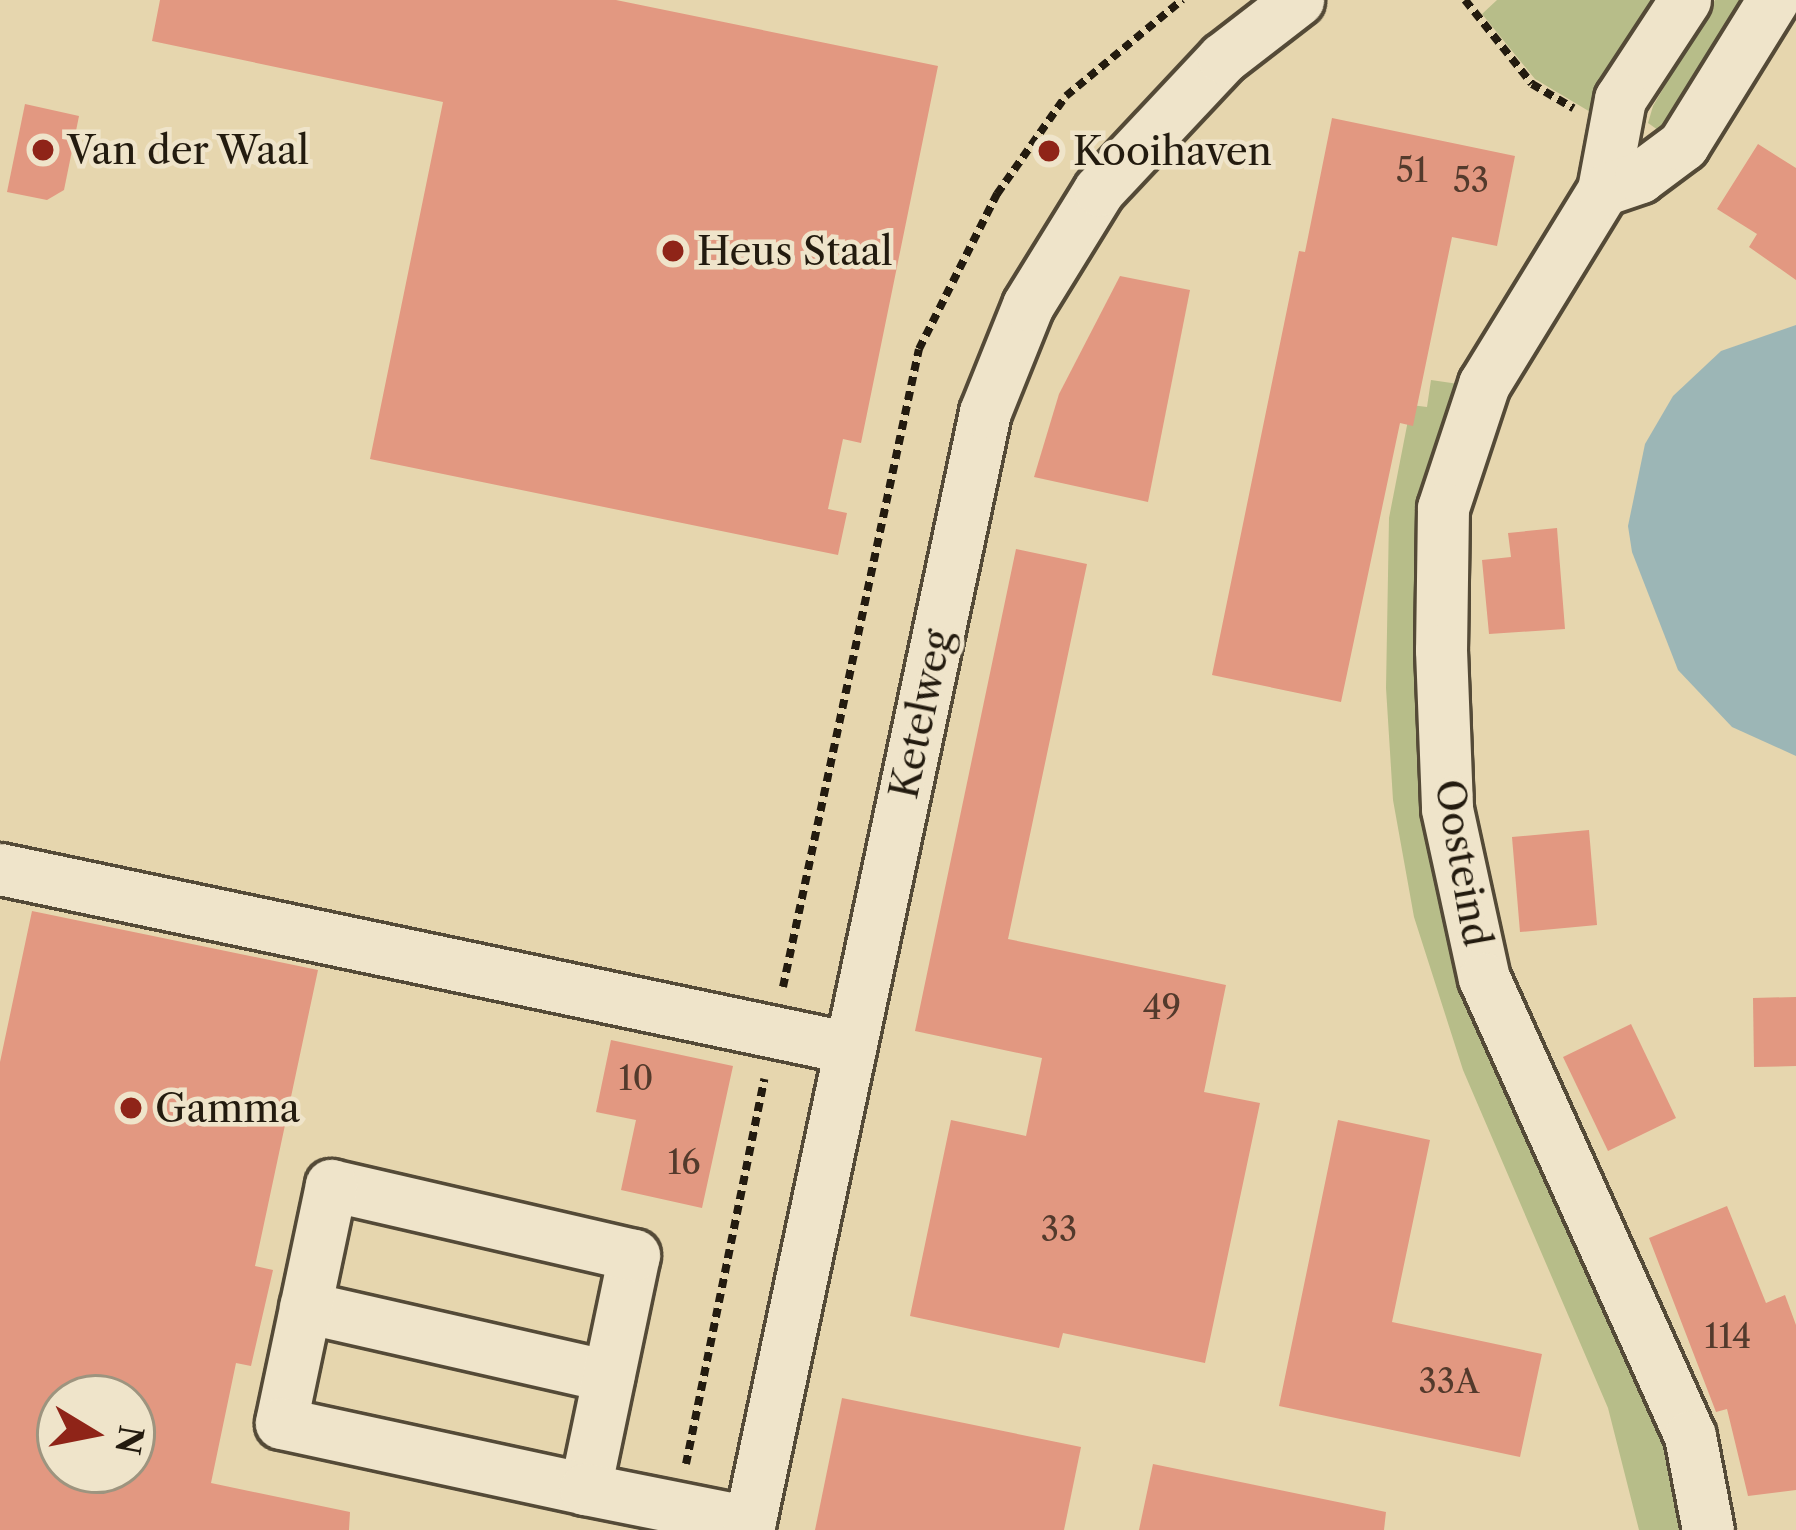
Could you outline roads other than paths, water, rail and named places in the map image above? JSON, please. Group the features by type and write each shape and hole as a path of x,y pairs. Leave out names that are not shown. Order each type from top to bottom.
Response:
{"street":[{"name":"Ketelweg","path":"748,1526 985,412 1028,305 1099,190 1223,58 1298,0"},
{"name":"Oosteind","path":"1685,0 1620,99 1604,190 1484,384 1443,508 1447,809 1484,978 1690,1436 1708,1530"},
{"path":"1604,190 1640,177 1683,145 1773,0"},
{"path":"0,869 850,1048"},
{"path":"585,1489 634,1256 331,1185 281,1423 748,1526"},
{"path":"305,1307 608,1376"}],"water":[{"path":"1796,325 1796,756 1732,727 1678,670 1632,552 1628,526 1645,444 1673,396 1721,351"}],"place":[{"name":"Van der Waal","path":"43,150"},
{"name":"Kooihaven","path":"1049,151"},
{"name":"Heus Staal","path":"673,251"},
{"name":"Gamma","path":"131,1108"}]}
